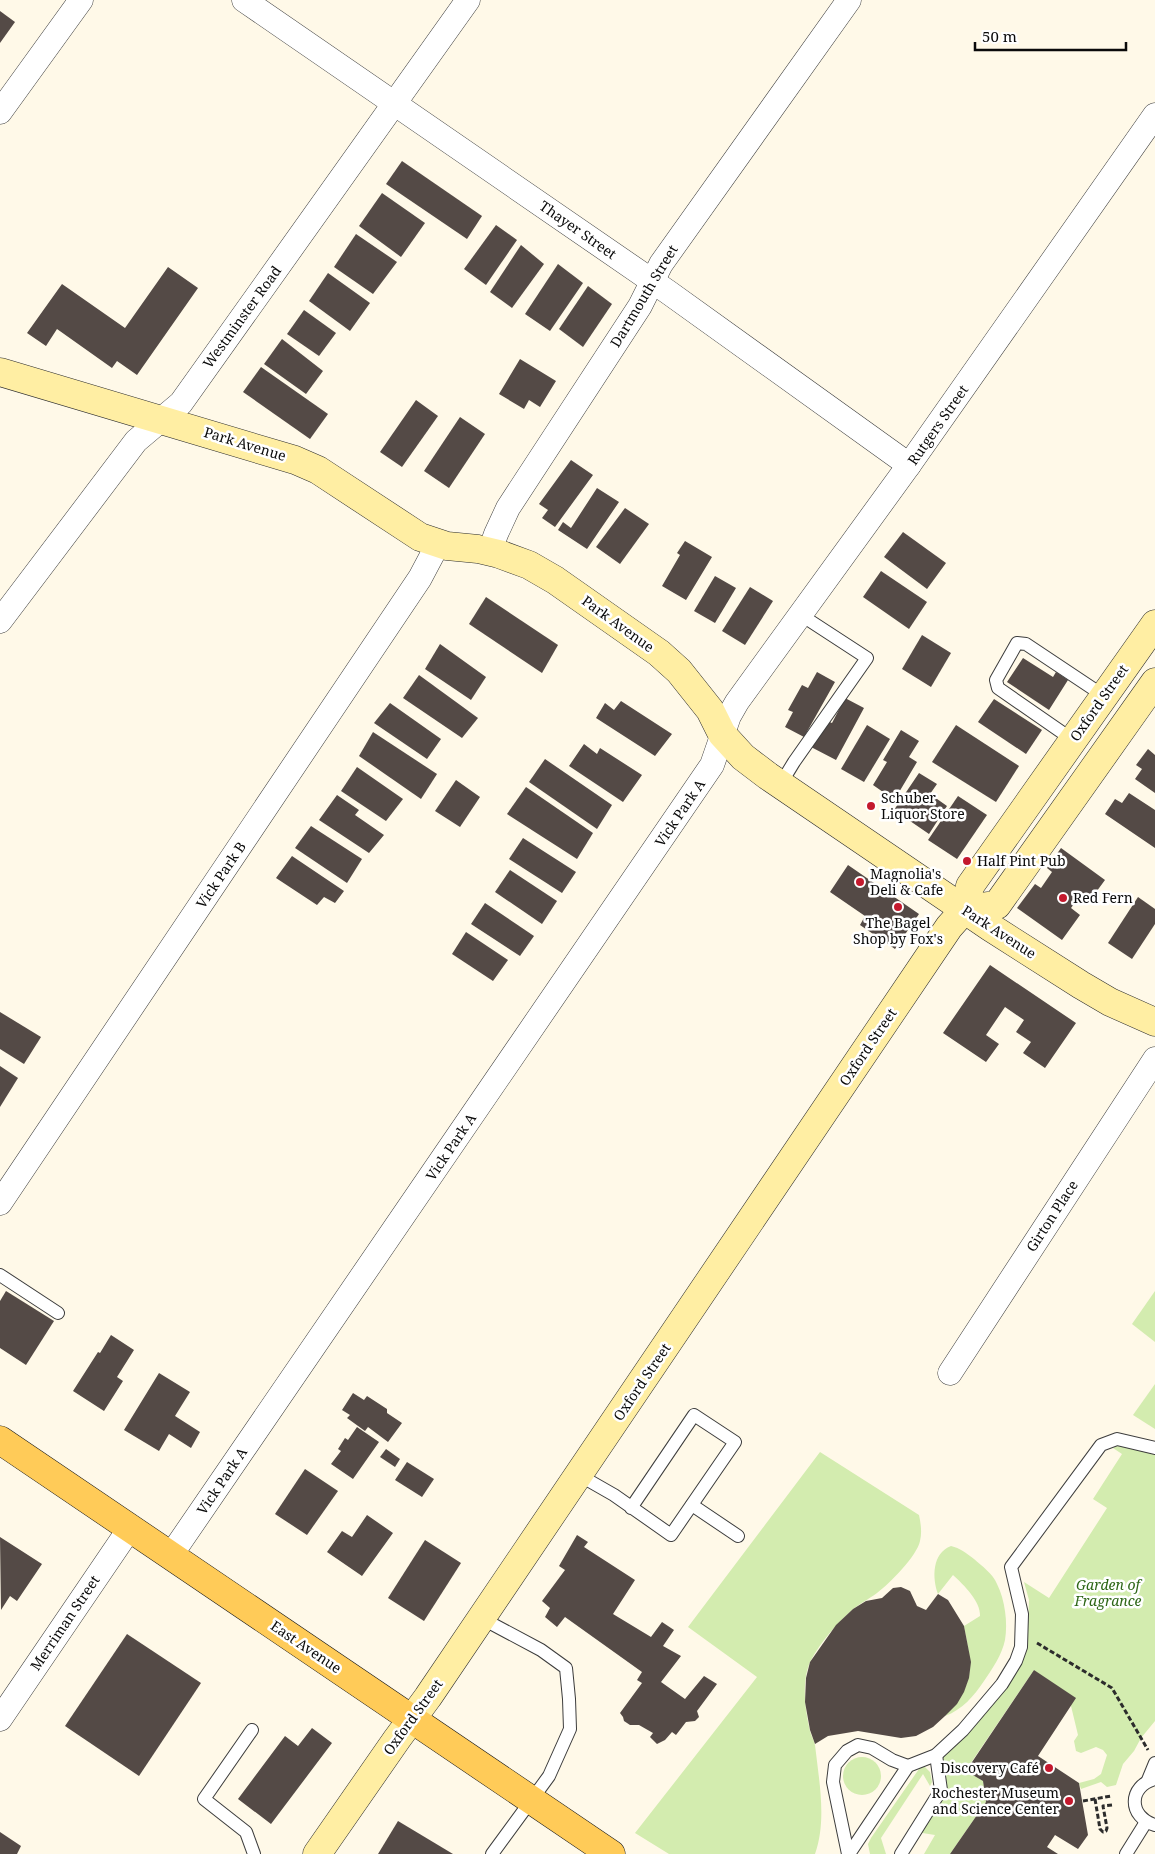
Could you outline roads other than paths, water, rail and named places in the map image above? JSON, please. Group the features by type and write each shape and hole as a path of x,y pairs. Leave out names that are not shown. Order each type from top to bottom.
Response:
{"main road":[{"name":"East Avenue","path":"0,1440 611,1854"}],"street":[{"path":"0,112 82,0"},
{"name":"Thayer Street","path":"244,0 652,282 909,465"},
{"name":"Westminster Road","path":"0,621 136,442 181,403 468,0"},
{"name":"Dartmouth Street","path":"490,552 508,508 640,306 661,264 848,0"},
{"name":"Rutgers Street","path":"722,734 737,702 909,465 1155,115"},
{"name":"Park Avenue","path":"0,372 283,456 318,470 412,533 438,544 490,552 516,559 542,572 659,653 679,671 710,710 722,734 751,764 964,910 1096,994 1155,1022"},
{"name":"Vick Park B","path":"0,1203 420,578 438,544"},
{"name":"Oxford Street","path":"324,1849 949,927 964,910 970,886 1155,624"},
{"path":"964,910 997,905 1155,682"},
{"name":"Vick Park A","path":"171,1555 699,785 712,765 722,734"},
{"name":"Girton Place","path":"950,1373 1155,1059"},
{"name":"Merriman Street","path":"0,1719 130,1528"}],"lane":[{"path":"780,785 867,658 800,616"},
{"path":"1073,740 998,688 996,680 1017,643 1026,644 1104,696"},
{"path":"0,1275 58,1312"},
{"path":"579,1475 614,1495 631,1508 671,1535 734,1442 694,1415 631,1508"},
{"path":"848,1854 908,1766 936,1755 963,1730 1002,1684 1016,1661 1021,1647 1022,1614 1010,1567 1101,1445 1117,1439 1155,1448"},
{"path":"692,1505 738,1536"},
{"path":"481,1618 541,1650 566,1668 569,1699 570,1729 549,1776 492,1854"},
{"path":"252,1730 204,1799 246,1832 254,1854"},
{"path":"848,1854 833,1782 835,1765 847,1751 858,1745 872,1748 892,1760 908,1766"},
{"path":"901,1854 941,1790 936,1755"},
{"path":"1126,1854 1151,1824 1140,1817 1134,1802 1136,1794 1142,1785 1152,1780 1155,1763"}],"place":[{"name":"Schuber Liquor Store","path":"871,806"},
{"name":"Half Pint Pub","path":"967,861"},
{"name":"Magnolia's Deli & Cafe","path":"860,882"},
{"name":"Red Fern","path":"1063,898"},
{"name":"The Bagel Shop by Fox's","path":"898,907"},
{"name":"Discovery Café","path":"1049,1768"},
{"name":"Rochester Museum and Science Center","path":"1069,1801"}],"park label":[{"name":"Garden of Fragrance","path":"1108,1594"}]}
